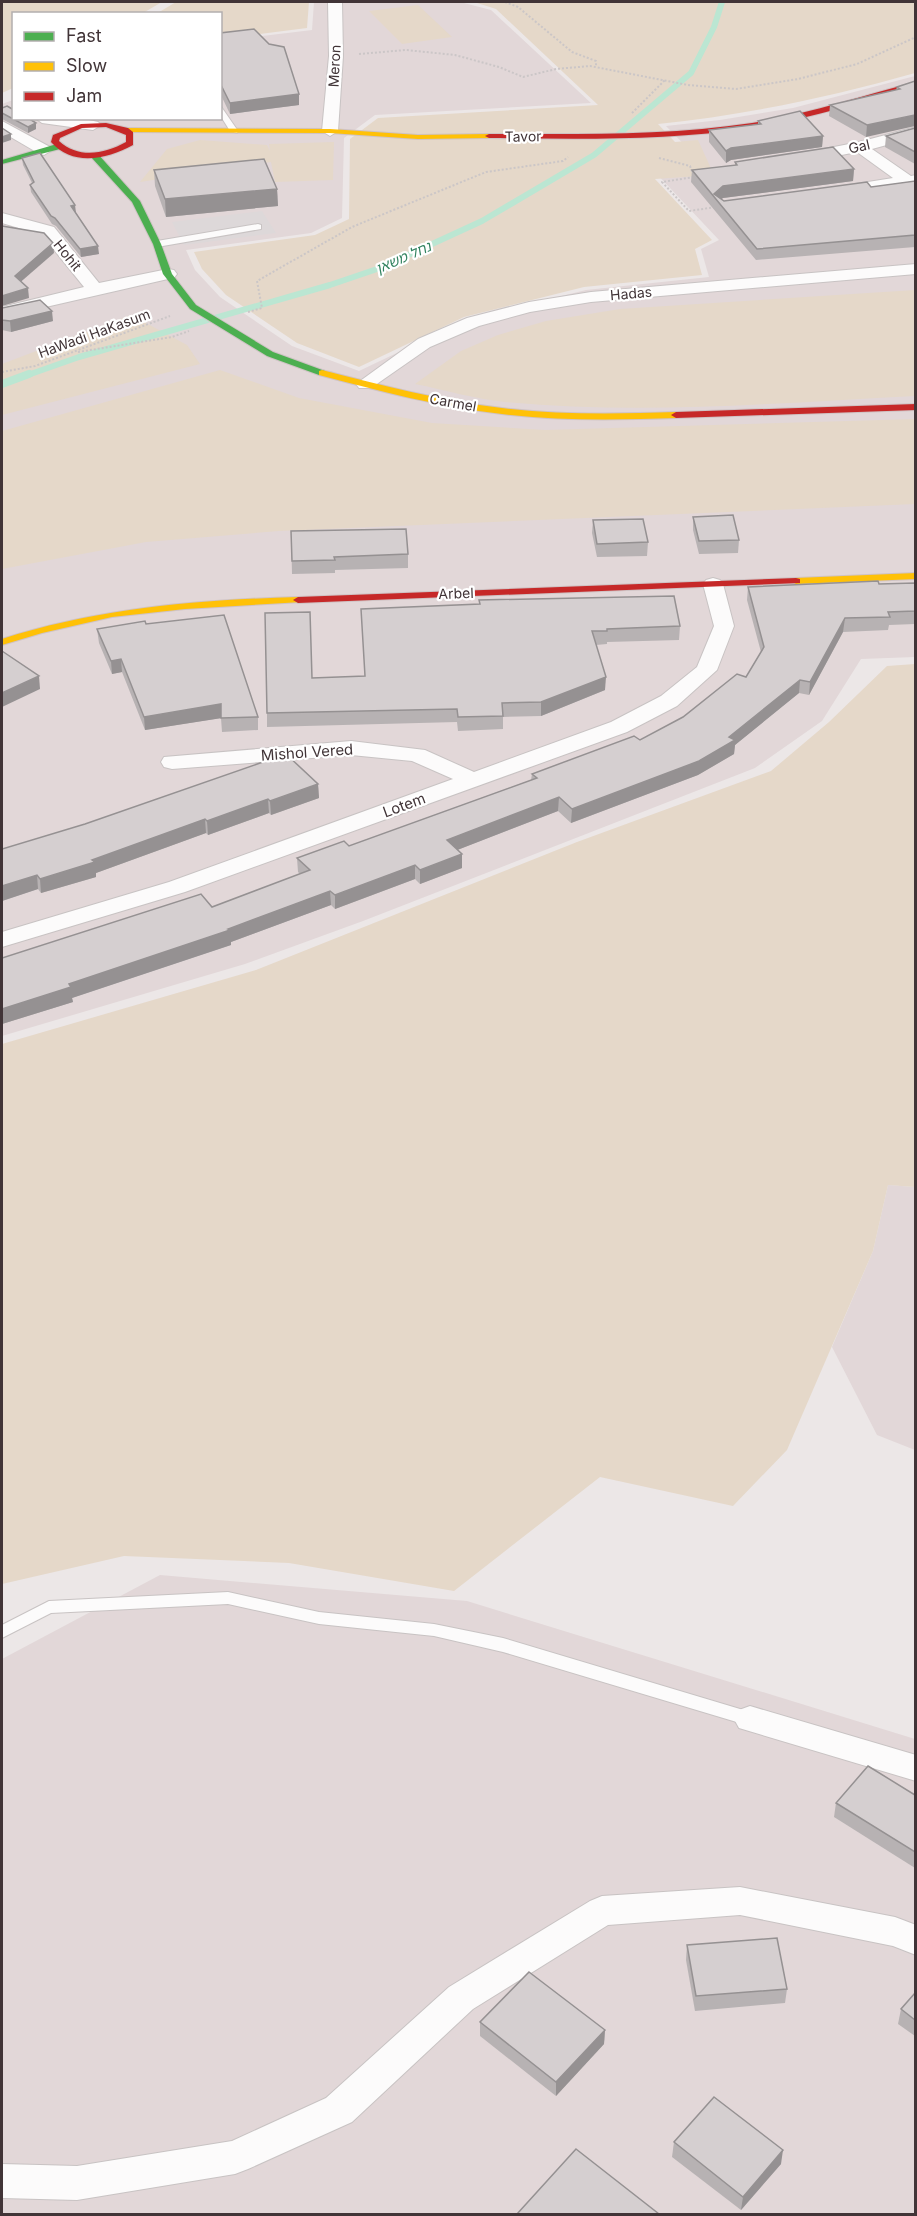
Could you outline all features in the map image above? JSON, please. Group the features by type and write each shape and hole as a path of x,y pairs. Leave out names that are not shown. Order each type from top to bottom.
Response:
{"street":[{"name":"Meron","path":"330,131 336,56 336,2"},
{"name":"Tavor","path":"93,124 125,130 330,131 418,137 660,135 753,125 843,105 915,84"},
{"path":"43,120 53,145"},
{"path":"53,120 93,124"},
{"path":"2,162 53,145 70,129 93,124"},
{"path":"2,126 72,154 94,155 117,151 130,143 130,134 125,130"},
{"name":"Gal","path":"791,160 860,147 915,132"},
{"path":"860,147 912,181"},
{"name":"Carmel","path":"94,155 136,201 157,244 168,274 193,308 270,354 311,370 466,406 529,414 622,417 915,407"},
{"path":"816,193 912,181"},
{"name":"Hohit","path":"2,218 48,231 95,289"},
{"name":"Hadas","path":"364,384 424,343 473,322 530,306 591,297 915,270"},
{"path":"2,312 168,274"},
{"name":"Arbel","path":"2,642 44,627 102,614 181,604 915,576"},
{"name":"Lotem","path":"2,940 177,887 619,727 669,701 706,670 724,626 713,584"},
{"name":"Mishol Vered","path":"172,762 351,748 417,755 473,780"},
{"path":"750,1719 915,1768"},
{"path":"2,2181 77,2183 236,2157 339,2110 461,1998 602,1911 740,1901 895,1932 915,1940"}],"lane":[{"path":"222,110 234,131"},
{"path":"157,244 258,227"},
{"path":"2,1632 49,1607 228,1598 319,1618 434,1630 480,1640 750,1719"}],"path":[{"path":"505,2 518,7 572,52 596,61 597,68"},
{"path":"336,56 416,51 454,55 499,66 523,77 556,69 597,68 736,89 798,79 857,64 915,37"},
{"path":"626,117 665,80"},
{"path":"620,135 623,149 690,166 693,177 662,182 689,211 723,205"},
{"path":"243,314 262,308 257,281 352,227 486,172 562,161 572,154"},
{"name":"HaWadi HaKasum","path":"2,372 35,366 193,308"},
{"path":"69,353 172,337 191,330"}],"shaded area":[{"path":"2,2 162,2 145,12 12,12 12,88 2,93"},
{"path":"176,2 309,2 307,28 222,39 222,12 159,12"},
{"path":"314,2 460,2 491,10 591,103 375,115 344,138 342,218 311,233 186,250 195,270 220,297 292,346 359,371 468,319 586,290 709,277 701,249 719,240 654,171 705,166 666,126 793,108 915,76 915,657 861,659 822,721 755,768 363,921 245,964 2,1036 2,104 12,100 12,120 222,120 222,41 312,30"},
{"path":"474,2 915,2 915,73 788,104 723,116 658,124 675,142 698,140 714,175 655,179 712,240 695,249 702,275 584,287 464,317 359,367 297,343 226,295 202,269 194,252 315,235 349,219 350,139 378,118 598,105 496,9"},
{"path":"418,5 452,37 402,44 369,11"},
{"path":"200,140 267,145 270,151 269,144 334,142 333,180 275,182 271,162 140,182 167,149"},
{"path":"262,211 276,233 184,245 172,222"},
{"path":"915,290 915,396 659,408 607,408 505,402 415,384 461,351 498,335 546,321 620,309"},
{"path":"131,315 187,345 200,364 2,415 2,364"},
{"path":"220,370 299,398 432,423 545,430 915,419 915,504 279,531 146,542 2,569 2,431"},
{"path":"915,664 915,1187 888,1185 873,1251 787,1450 733,1506 600,1477 454,1591 289,1563 124,1556 2,1584 2,1044 256,970 577,842 771,771 829,722 887,666"},
{"path":"888,1185 915,1187 915,1450 877,1435 832,1347 873,1251"},
{"path":"160,1575 467,1601 915,1739 915,2214 2,2214 2,1659"}],"building":[{"path":"254,29 269,44 284,47 299,94 230,103 222,87 222,33"},
{"path":"915,81 915,115 867,125 830,105 900,89 897,87"},
{"path":"7,106 12,109 12,118 2,113 2,108"},
{"path":"800,111 823,136 731,148 726,151 709,130 761,124 758,121"},
{"path":"15,120 31,120 36,123 28,127"},
{"path":"2,128 11,134 2,137"},
{"path":"915,128 915,152 886,136"},
{"path":"833,147 854,169 723,186 714,194 724,201 867,182 871,187 915,181 915,235 757,249 692,170 737,165 735,162"},
{"path":"40,153 75,205 71,206 98,246 80,249 51,216 30,185 34,182 22,158"},
{"path":"264,159 277,189 165,199 154,170"},
{"path":"2,226 44,233 53,243 15,276 28,288 2,296"},
{"path":"40,300 52,311 10,321 2,320 2,308"},
{"path":"733,515 739,540 699,541 693,517"},
{"path":"643,519 648,542 597,544 593,520"},
{"path":"406,529 408,554 292,561 291,531"},
{"path":"878,581 879,584 915,583 915,611 888,612 890,617 845,618 810,682 800,680 729,737 735,740 699,761 572,809 559,797 447,840 462,854 420,870 415,865 335,895 330,891 228,929 230,930 69,984 71,987 2,1009 2,958 201,894 212,907 310,870 297,858 344,841 349,846 537,778 532,774 634,736 640,740 683,717 737,674 746,677 764,647 748,587"},
{"path":"674,596 680,626 592,631 606,677 541,702 502,703 503,716 458,717 457,709 267,713 265,613 310,612 312,678 365,676 361,609 480,604 479,600"},
{"path":"224,615 258,717 221,718 221,704 144,717 121,659 111,661 97,629 145,621 146,624"},
{"path":"2,651 39,676 2,693"},
{"path":"286,754 318,784 207,821 205,819 92,860 95,862 40,879 37,875 2,886 2,849 85,824"},
{"path":"868,1766 915,1795 915,1852 836,1803"},
{"path":"777,1938 787,1989 696,1996 687,1945"},
{"path":"529,1972 605,2030 556,2082 480,2022"},
{"path":"915,1993 915,2020 901,2009"},
{"path":"714,2097 783,2150 743,2197 674,2142"},
{"path":"576,2149 659,2214 517,2214"}],"waterway":[{"name":"נחל משאן","path":"25,376 79,357 330,285 380,268 482,221 594,155 691,73 714,27 722,2"},
{"name":"נחל משאן","path":"2,384 29,374"}],"traffic: fast":[{"path":"2,162 57,147"},
{"path":"94,155 136,201 157,244 168,274 193,307 270,354 322,373"}],"traffic: slow":[{"path":"125,130 330,131 418,137 489,136"},
{"path":"322,373 425,398 503,412 584,417 676,415"},
{"path":"796,581 916,576"},
{"path":"2,642 39,630 112,614 185,605 298,600"}],"traffic: jam":[{"path":"489,136 621,136 687,133 753,125 835,107 916,84"},
{"path":"106,125 125,130 130,134 130,143 102,155 81,156 63,149 55,142 56,137 81,126 106,125"},
{"path":"676,415 916,407"},
{"path":"298,600 796,581"}]}
